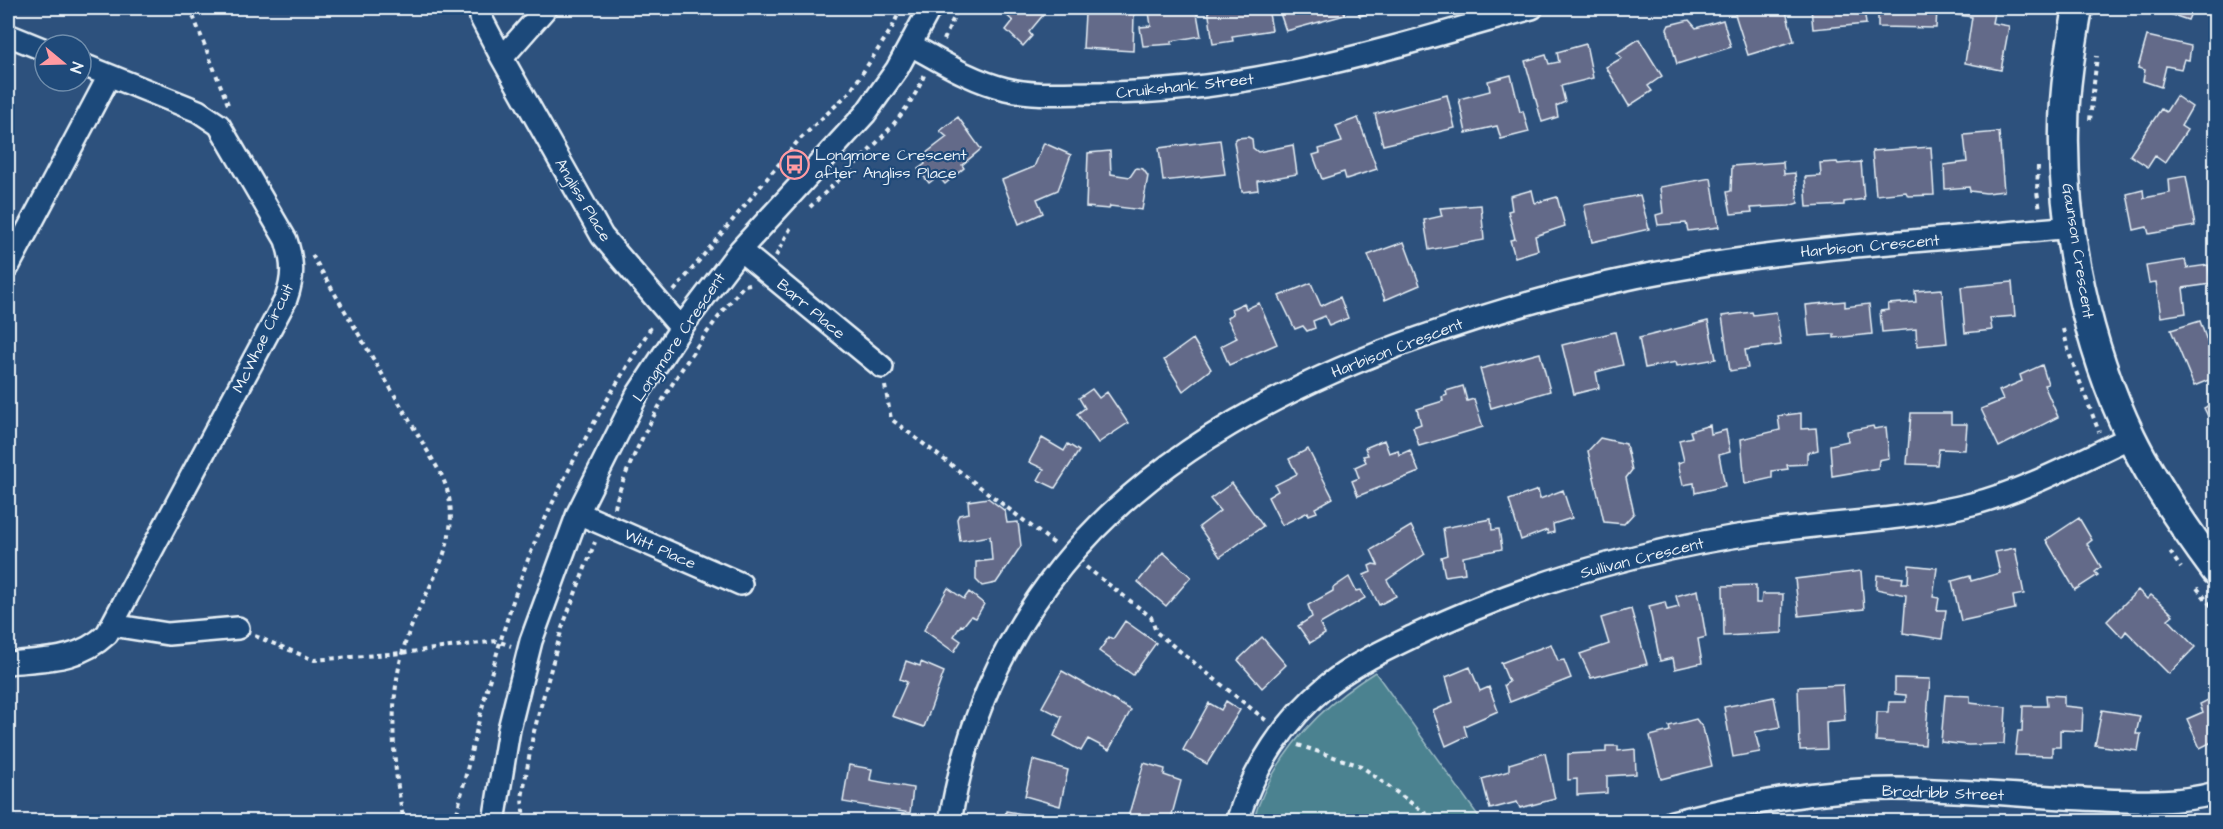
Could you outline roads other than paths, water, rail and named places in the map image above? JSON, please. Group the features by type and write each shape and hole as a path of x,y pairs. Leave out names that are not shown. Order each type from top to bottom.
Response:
{"street":[{"name":"Angliss Place","path":"480,8 481,18 502,58 602,236 681,328"},
{"path":"502,58 546,8"},
{"name":"Longmore Crescent","path":"494,822 509,729 528,652 578,513 637,395 681,328 740,250 865,114 911,45 930,8"},
{"name":"Cruikshank Street","path":"911,45 976,80 1008,90 1114,93 1201,88 1328,65 1532,8"},
{"name":"Gaunson Crescent","path":"2078,8 2068,66 2064,130 2071,227 2085,307 2100,359 2131,437 2181,524 2216,571"},
{"path":"8,34 33,45"},
{"name":"McWhae Circuit","path":"8,663 75,655 93,647 112,626 286,299 293,280 293,260 286,240 219,125 198,111 93,69"},
{"path":"8,267 110,76"},
{"name":"Harbison Crescent","path":"950,822 957,782 977,713 1007,648 1046,586 1070,555 1147,479 1242,415 1380,352 1528,302 1683,268 1790,254 2071,227"},
{"name":"Barr Place","path":"740,250 882,367"},
{"name":"Sullivan Crescent","path":"1237,822 1244,797 1265,755 1294,717 1330,684 1371,656 1453,617 1538,585 1628,559 1720,539 1921,515 1973,504 2022,487 2131,437"},
{"name":"Witt Place","path":"578,513 741,584"},
{"path":"112,626 168,634 238,628"},
{"name":"Brodribb Street","path":"1672,822 1747,803 1819,793 1893,789 2150,802 2193,799 2216,793"}],"place":[{"name":"Longmore Crescent after Angliss Place","path":"794,164"}]}
